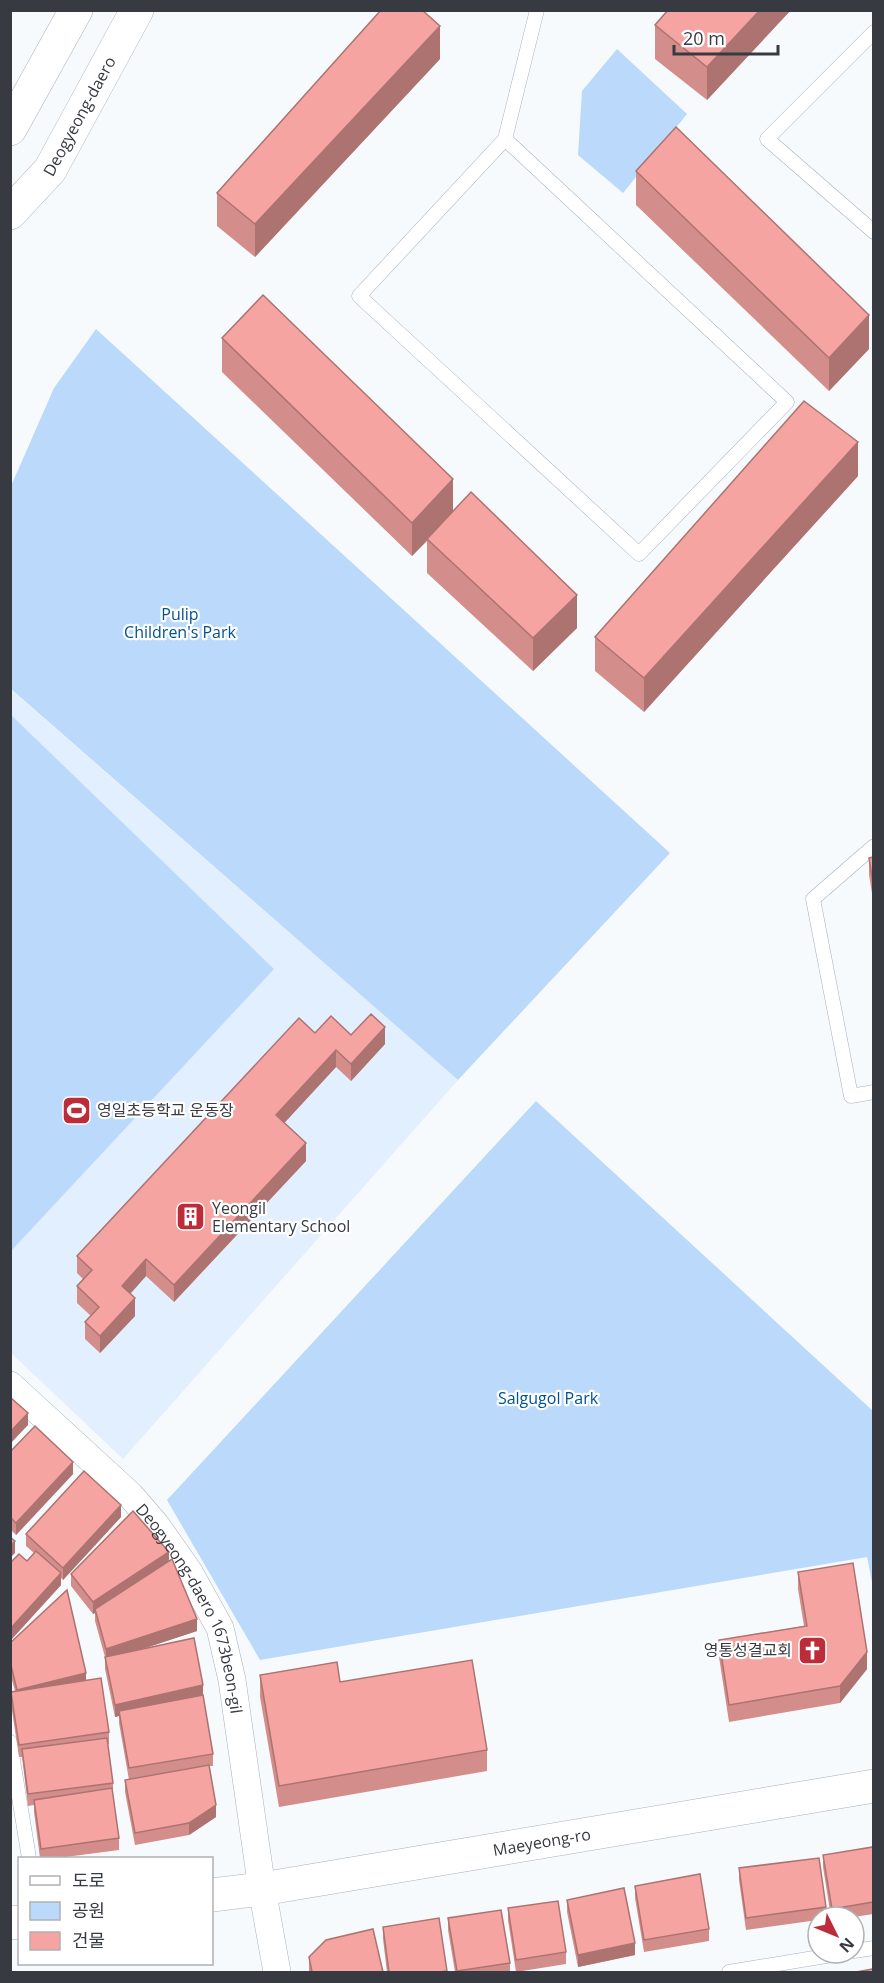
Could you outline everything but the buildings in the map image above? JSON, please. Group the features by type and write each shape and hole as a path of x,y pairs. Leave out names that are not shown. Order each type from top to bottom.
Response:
{"street":[{"path":"10,129 76,10"},
{"name":"Deogyeong-daero","path":"10,213 50,170 137,10"},
{"name":"Deogyeong-daero 1673beon-gil","path":"10,1385 129,1495 156,1525 189,1572 220,1628 232,1680 262,1889 277,1972"},
{"name":"Maeyeong-ro","path":"213,1895 262,1889 873,1786"}],"lane":[{"path":"505,139 787,402 639,554 359,296 505,139 537,10"},
{"path":"873,32 767,139 873,232"},
{"path":"873,846 813,898 851,1096 873,1092"},
{"path":"11,1751 29,1857"},
{"path":"729,1972 806,1959"}],"shaded area":[{"path":"10,689 458,1080 123,1459 11,1353"}],"green space":[{"path":"617,49 687,114 623,193 578,155 582,91"},
{"name":"Pulip Children's Park","path":"96,329 670,853 458,1080 11,689 11,486 54,388"},
{"name":"영일초등학교 운동장","path":"10,714 274,969 11,1251 10,1251"},
{"name":"Salgugol Park","path":"536,1101 873,1411 873,1587 867,1557 260,1660 167,1500"}],"place":[{"name":"영일초등학교 운동장","path":"76,1110"},
{"name":"Yeongil Elementary School","path":"191,1217"},
{"name":"영통성결교회","path":"813,1650"}]}
